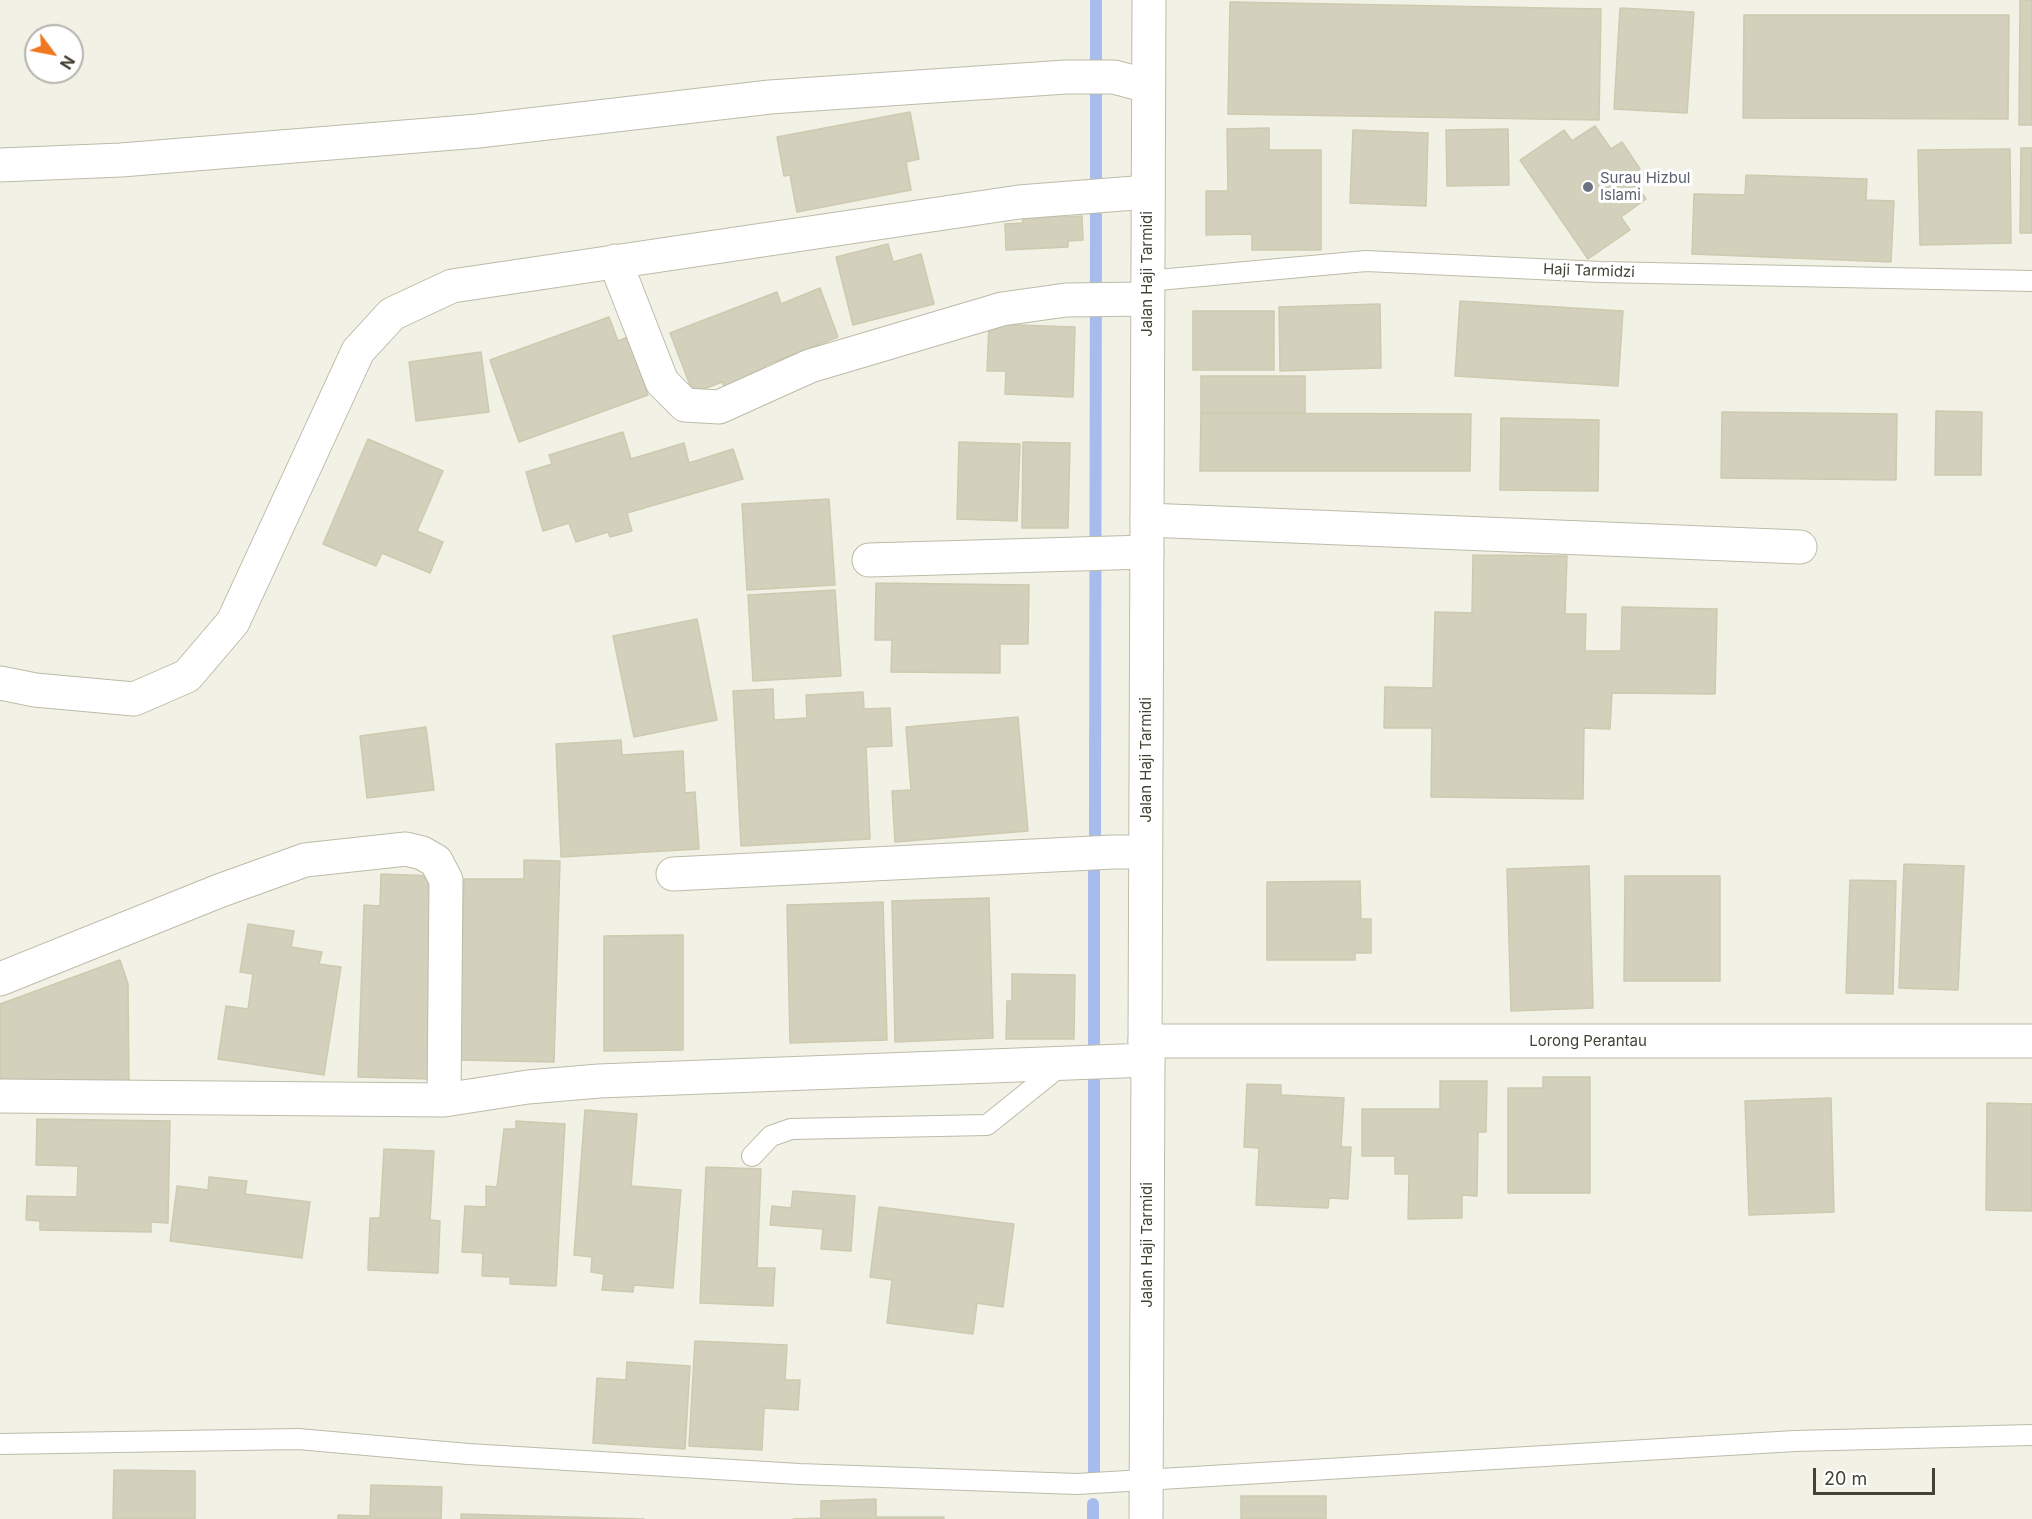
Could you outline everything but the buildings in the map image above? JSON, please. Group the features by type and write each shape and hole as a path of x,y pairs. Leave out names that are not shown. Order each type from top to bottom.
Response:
{"street":[{"name":"Jalan Haji Tarmidi","path":"1146,1519 1138,1054 1145,852 1147,520 1138,294 1148,192 1149,0"},
{"path":"0,165 121,160 466,132 794,96 1114,76 1148,86"},
{"path":"0,683 35,690 134,699 187,676 233,622 358,351 392,314 453,285 1019,202 1148,192"},
{"path":"615,261 662,382 685,405 719,407 810,366 1002,309 1066,300 1138,294"},
{"path":"1147,520 1800,547"},
{"path":"869,560 1147,552"},
{"path":"0,979 219,891 305,860 406,849 422,853 436,861 446,880 444,1100"},
{"path":"673,874 1145,852"},
{"name":"Lorong Perantau","path":"0,1096 444,1100 598,1081 1064,1063 1138,1054 2032,1041"}],"lane":[{"name":"Haji Tarmidzi","path":"1138,294 1366,261 1601,272 2032,281"},
{"path":"752,1156 771,1136 791,1129 987,1125 1064,1063"},
{"path":"0,1444 298,1439 468,1454 799,1474 1077,1484 1795,1441 2032,1435"}],"waterway":[{"path":"1096,0 1096,67"},
{"path":"1096,93 1096,183"},
{"path":"1095,837 1096,215"},
{"path":"1094,863 1094,1048"},
{"path":"1094,1081 1094,1472"},
{"path":"1093,1504 1093,1519"}],"place":[{"name":"Surau Hizbul Islami","path":"1588,187"}]}
